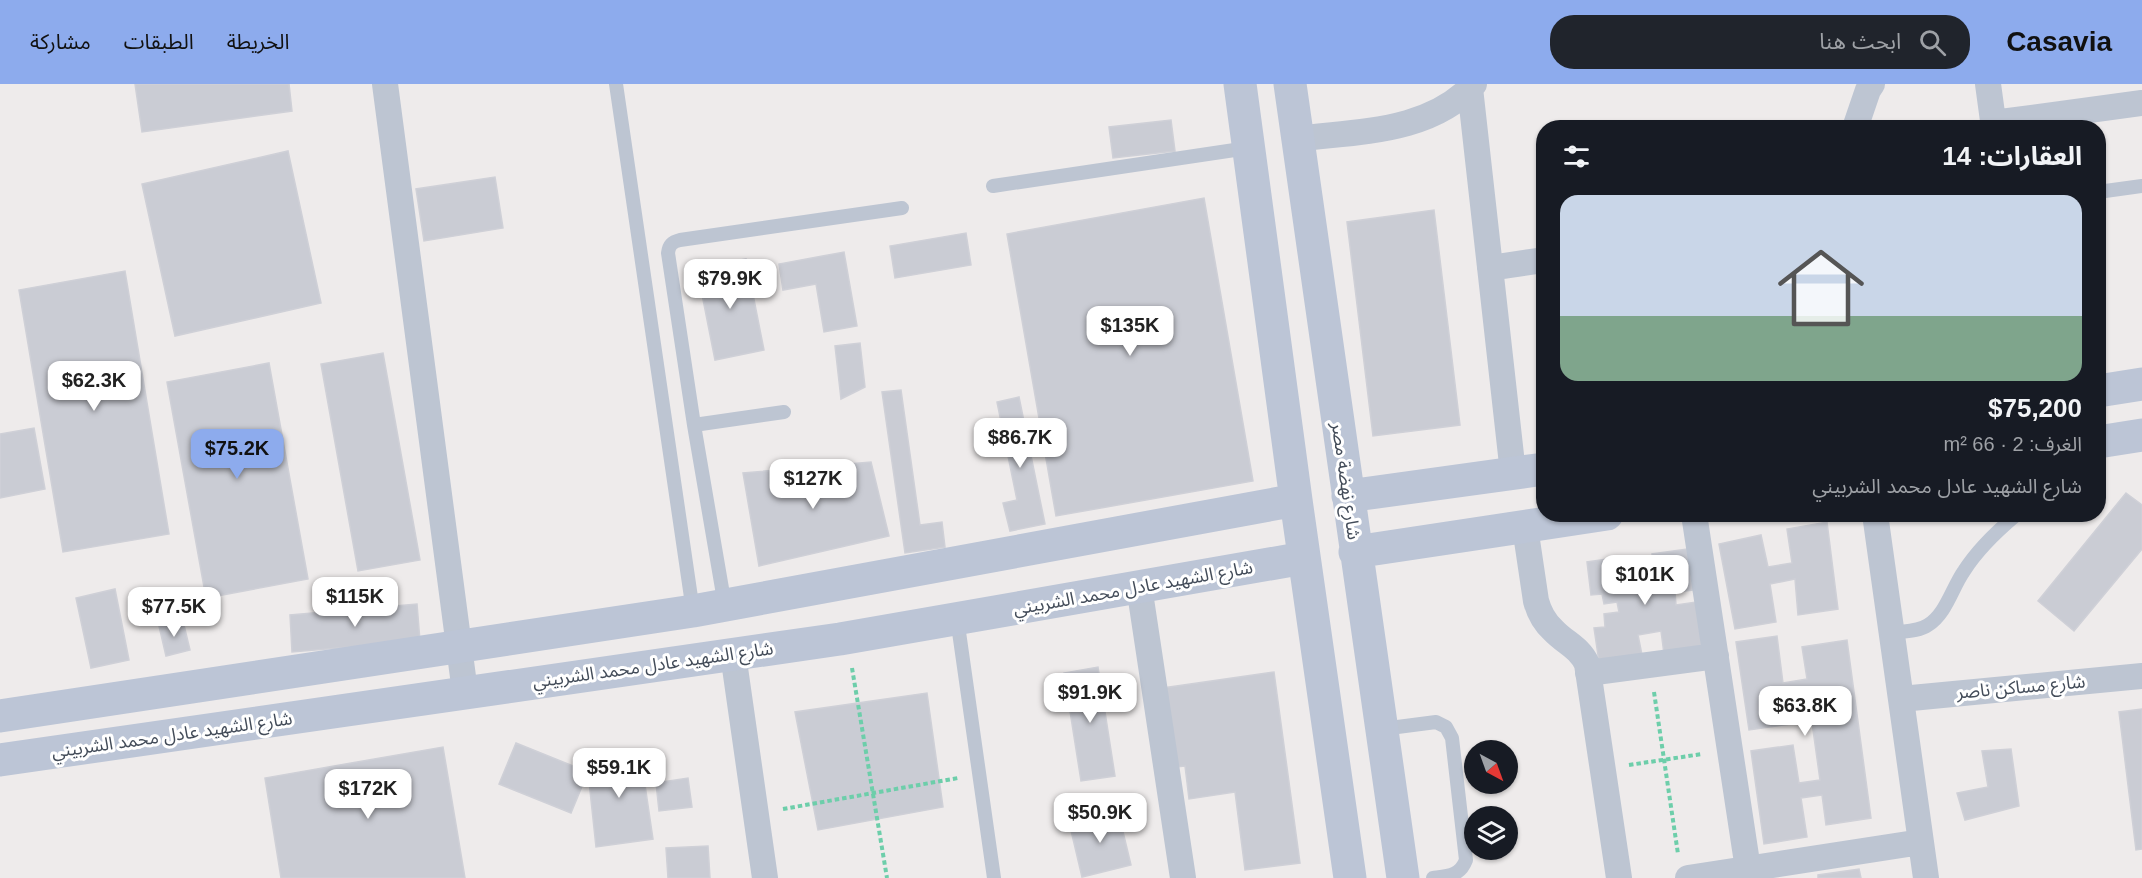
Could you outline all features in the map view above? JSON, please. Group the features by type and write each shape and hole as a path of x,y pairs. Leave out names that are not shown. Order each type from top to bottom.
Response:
{"street":[{"path":"385,84 465,692"},
{"path":"1240,84 1350,878"},
{"name":"شارع نهضة مصر","path":"1290,84 1403,878"},
{"path":"1988,84 1993,120"},
{"path":"1297,139 1408,123 1436,112 1472,86"},
{"path":"1348,496 1528,471 1490,268 1472,86"},
{"path":"1858,120 1869,86"},
{"path":"2028,120 2142,103"},
{"path":"1490,268 1536,261"},
{"path":"2106,389 2142,384"},
{"path":"2106,441 2142,435"},
{"path":"0,716 693,612 1296,500"},
{"path":"1355,552 1557,522"},
{"path":"1695,522 1748,869"},
{"path":"1876,522 1926,878"},
{"path":"1525,527 1539,612 1552,630 1578,649 1583,656 1588,674 1619,878"},
{"name":"شارع الشهيد عادل محمد الشربيني","path":"0,760 847,638 1304,558"},
{"path":"1139,586 1183,878"},
{"path":"693,612 698,659"},
{"path":"733,654 765,878"},
{"path":"1588,674 1716,656"},
{"name":"شارع مساكن ناصر","path":"1901,699 2142,676"},
{"path":"1688,878 1921,842"}],"lane":[{"path":"616,84 693,612"},
{"path":"993,186 1248,148"},
{"path":"2106,191 2142,186"},
{"path":"725,606 694,425 668,253 669,247 680,240 902,208"},
{"path":"694,425 784,412"},
{"path":"1892,633 1922,629 1936,619 1975,556 1987,541 2008,522"},
{"path":"957,618 994,878"},
{"path":"1382,729 1436,722 1446,727 1452,738 1466,860 1456,874 1433,878"}],"path":[{"path":"847,638 887,878"},
{"path":"1650,665 1678,854"},
{"path":"1603,770 1730,750"},
{"path":"756,814 980,774"}],"building":[{"path":"135,84 289,84 292,111 142,132"},
{"path":"1171,120 1175,151 1113,158 1109,127"},
{"path":"288,151 321,303 175,336 142,184"},
{"path":"495,177 503,228 424,241 416,189"},
{"path":"1204,198 1253,481 1056,516 1007,234"},
{"path":"1434,210 1460,425 1373,436 1347,222"},
{"path":"966,233 971,265 895,278 890,246"},
{"path":"844,252 857,326 824,332 816,284 783,290 779,264"},
{"path":"746,259 764,350 715,360 697,269"},
{"path":"125,271 169,534 63,552 19,290"},
{"path":"860,343 865,387 841,399 835,346"},
{"path":"383,353 420,560 358,571 321,364"},
{"path":"269,363 308,579 206,598 167,382"},
{"path":"901,390 920,525 942,522 945,547 905,553 882,392"},
{"path":"1019,397 1045,524 1010,531 1003,503 1017,500 997,402"},
{"path":"34,428 45,489 0,498 0,434"},
{"path":"871,462 889,536 759,566 743,473"},
{"path":"2126,493 2142,505 2142,549 2074,631 2038,601 2102,522 2106,522 2106,518"},
{"path":"1827,522 1838,609 1798,615 1795,579 1770,584 1776,622 1735,629 1719,544 1761,535 1768,567 1792,563 1787,529"},
{"path":"1687,549 1693,590 1675,592 1676,605 1696,602 1702,649 1664,654 1661,631 1638,635 1642,655 1599,662 1594,628 1605,627 1604,614 1619,612 1617,602 1604,604 1602,594 1591,595 1587,562 1621,557 1622,570 1635,568 1638,587 1648,586 1645,568 1654,567 1652,554"},
{"path":"115,589 129,660 91,668 76,598"},
{"path":"417,604 420,641 292,652 290,615"},
{"path":"183,621 190,650 166,656 159,626"},
{"path":"1777,636 1783,683 1807,679 1802,647 1847,640 1871,818 1826,825 1822,795 1801,798 1807,837 1764,844 1751,751 1793,745 1799,783 1820,780 1808,694 1785,698 1790,724 1749,730 1736,642"},
{"path":"1098,667 1115,776 1081,781 1064,673"},
{"path":"1274,672 1300,863 1245,870 1235,792 1189,799 1185,766 1167,768 1156,689"},
{"path":"927,693 943,807 818,830 795,712"},
{"path":"2142,709 2142,849 2136,850 2119,712"},
{"path":"516,743 588,772 571,813 499,784"},
{"path":"443,747 465,878 281,878 265,778"},
{"path":"2011,749 2019,806 1965,820 1957,793 1988,787 1982,751"},
{"path":"640,751 653,839 596,847 588,772 584,759"},
{"path":"688,778 692,807 659,811 656,783"},
{"path":"1118,811 1131,865 1082,877 1069,822"},
{"path":"708,846 710,878 668,878 666,848"},
{"path":"1859,869 1861,878 1818,878 1818,875"}]}
